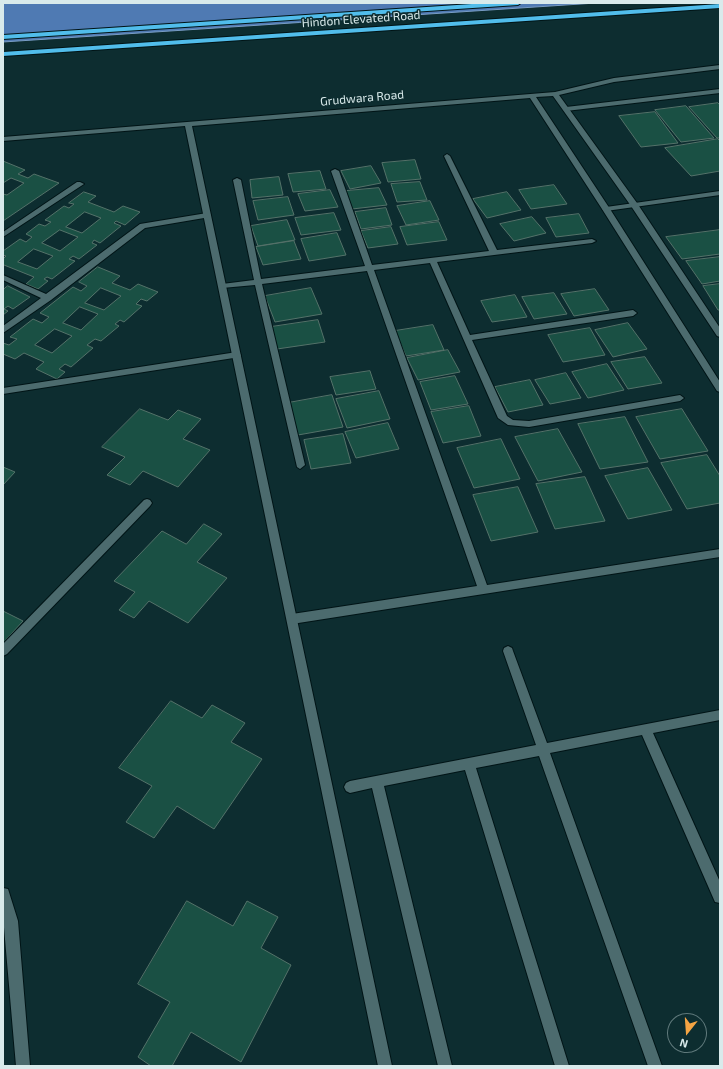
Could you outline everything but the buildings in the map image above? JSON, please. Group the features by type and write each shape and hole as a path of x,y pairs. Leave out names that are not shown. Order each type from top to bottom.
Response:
{"highway":[{"name":"Hindon Elevated Road","path":"3,37 518,3"},
{"name":"Hindon Elevated Road","path":"3,54 720,6"}],"street":[{"name":"Grudwara Road","path":"3,139 555,94 614,80 720,67"},
{"path":"566,109 720,91"},
{"path":"555,94 634,205 720,334"},
{"path":"531,95 606,209 720,389"},
{"path":"188,124 385,1066"},
{"path":"447,156 494,253"},
{"path":"335,171 484,590"},
{"path":"237,180 258,282 300,465"},
{"path":"3,235 80,184"},
{"path":"606,209 720,193"},
{"path":"3,330 143,226 207,215"},
{"path":"222,286 592,241"},
{"path":"433,260 504,418 511,423 529,424 680,398"},
{"path":"3,278 48,298"},
{"path":"467,338 633,313"},
{"path":"3,391 237,355"},
{"path":"3,651 146,503"},
{"path":"292,619 720,553"},
{"path":"508,651 655,1066"},
{"path":"350,787 720,715"},
{"path":"645,729 720,897"},
{"path":"469,764 562,1066"},
{"path":"377,782 445,1066"},
{"path":"3,894 11,921 23,1066"}],"water":[{"path":"3,3 596,3 3,42"}]}
